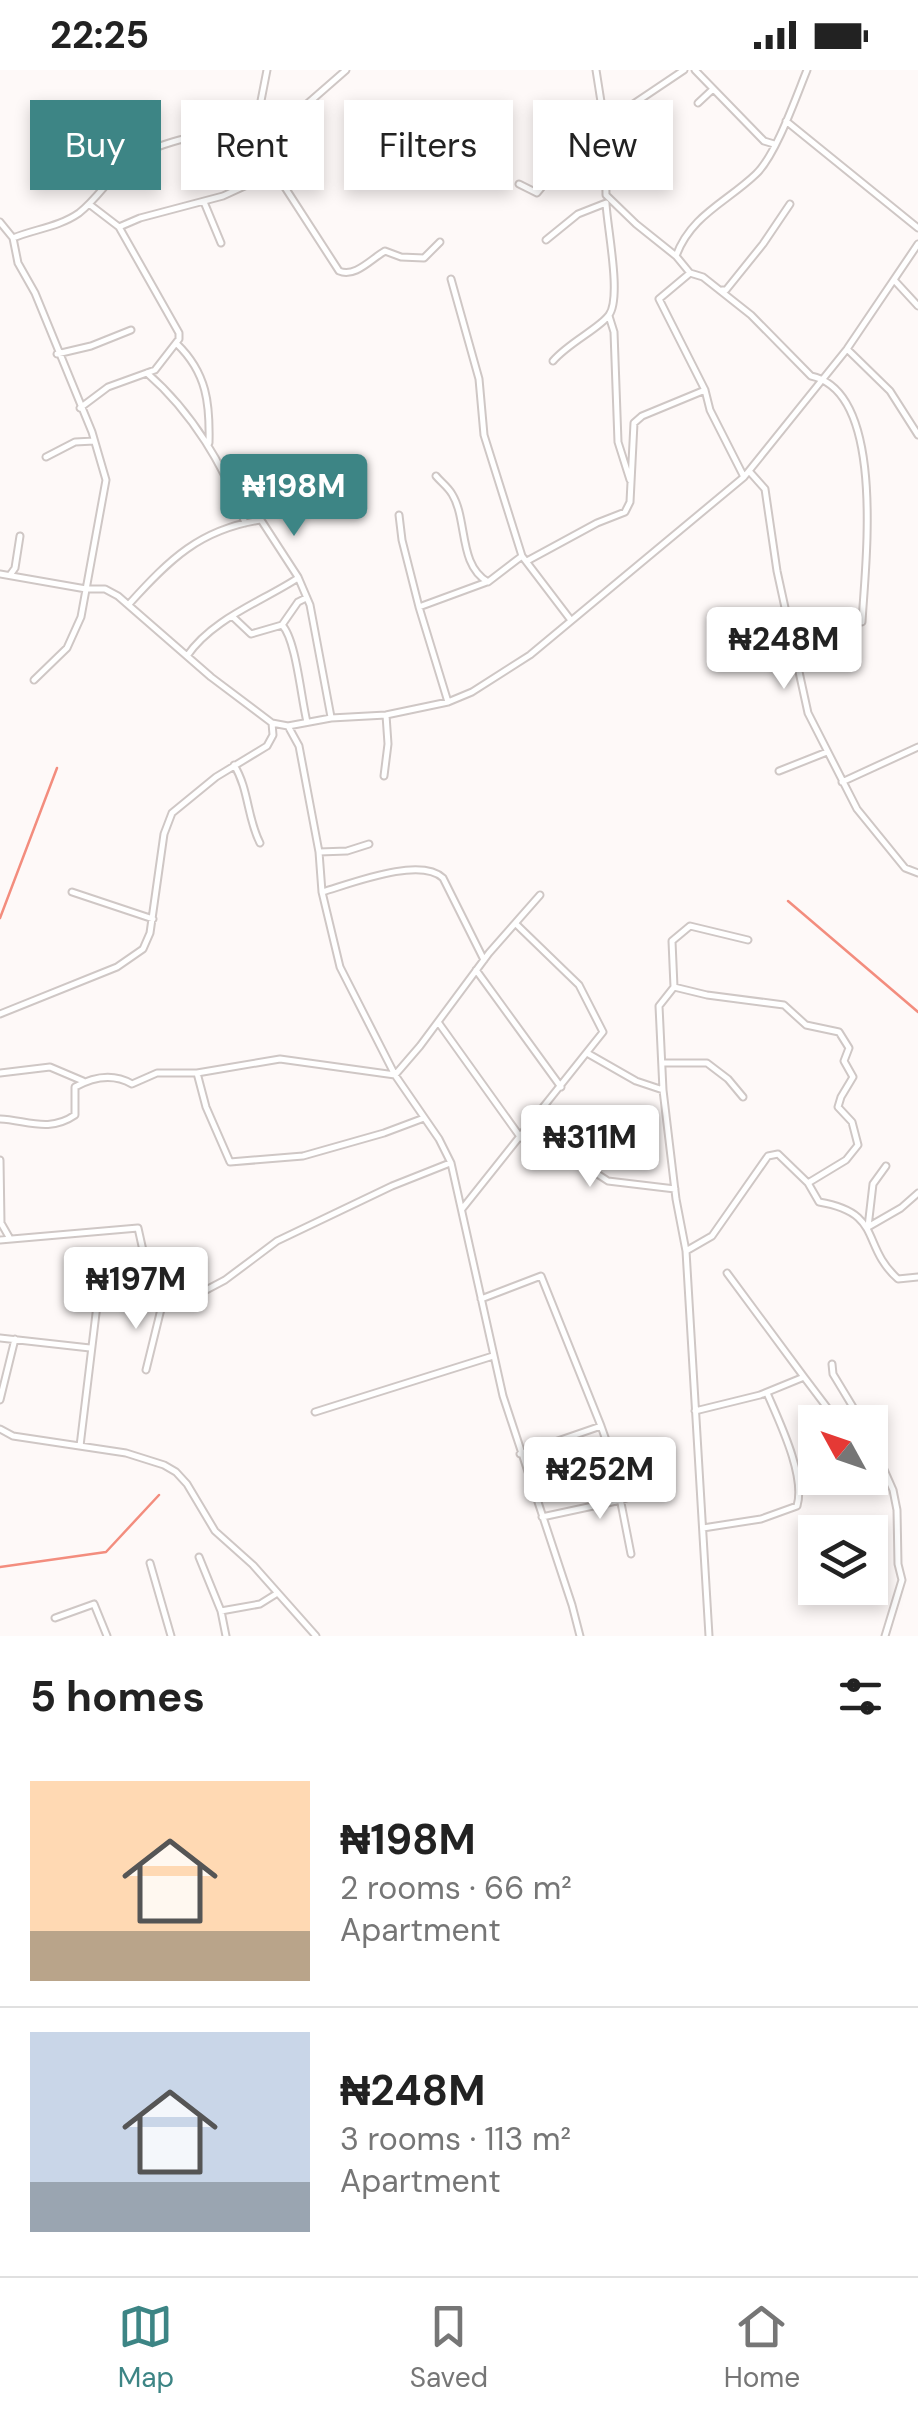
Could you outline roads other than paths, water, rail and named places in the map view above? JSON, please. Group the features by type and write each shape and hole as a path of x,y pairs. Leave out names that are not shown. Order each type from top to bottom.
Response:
{"street":[{"path":"261,100 267,70"},
{"path":"312,100 346,70"},
{"path":"596,70 601,100"},
{"path":"638,100 684,70"},
{"path":"694,70 764,141 774,144"},
{"path":"676,256 705,212 760,172 807,70"},
{"path":"698,103 713,89"},
{"path":"786,121 918,228"},
{"path":"13,238 56,225 90,204 122,166 181,139"},
{"path":"519,184 538,193 540,190"},
{"path":"120,227 232,190"},
{"path":"287,190 339,271 346,274 384,251 424,258 440,242"},
{"path":"599,190 676,256 690,273 703,278 752,315 811,376 824,378 840,392 863,450 868,513 862,622"},
{"path":"606,190 613,274 609,316 614,332 618,442 631,482"},
{"path":"546,240 578,214 606,199"},
{"path":"204,202 221,242"},
{"path":"80,408 108,387 155,370 177,344 179,333 120,227 90,204"},
{"path":"719,290 726,290 741,272 790,204"},
{"path":"0,222 10,230 18,263 35,293 106,480 92,575 81,617 67,648 34,680"},
{"path":"0,230 10,230"},
{"path":"4,575 104,589 130,603 187,656 272,724 288,726 331,718 386,716 448,702 507,672 646,562 746,474 847,349 918,244"},
{"path":"690,273 659,299 670,328 705,390 710,410 746,474 765,488 798,678 808,713 857,810 905,868 918,873"},
{"path":"451,279 479,380 484,434 525,559 570,619"},
{"path":"895,280 918,306"},
{"path":"553,361 576,338 609,316"},
{"path":"57,354 92,346 131,330"},
{"path":"177,344 200,378 210,403 209,446"},
{"path":"847,349 890,390 918,435"},
{"path":"147,373 172,394 209,446 245,523"},
{"path":"419,607 488,582 525,559 625,512 630,502 636,420 705,390"},
{"path":"46,457 75,442 94,440"},
{"path":"436,476 452,493 476,572 488,582"},
{"path":"399,515 419,607 448,702"},
{"path":"130,603 168,560 202,540 261,520 308,598 331,718"},
{"path":"0,582 15,568 20,536"},
{"path":"187,656 199,638 298,577"},
{"path":"232,616 252,634 282,625 298,602 308,598"},
{"path":"282,625 294,649 296,680 307,722"},
{"path":"384,776 386,716"},
{"path":"0,1014 128,962 144,949 164,834 172,812 270,742 272,724"},
{"path":"288,726 299,746 319,852 322,892 340,967 395,1075 450,1163 493,1356 520,1454 580,1636"},
{"path":"842,782 918,747"},
{"path":"778,770 828,752"},
{"path":"234,765 242,778 248,816 260,844"},
{"path":"319,852 347,852 369,844"},
{"path":"322,892 414,868 437,872 484,960"},
{"path":"72,892 152,919"},
{"path":"395,1075 484,960 540,896"},
{"path":"462,1209 603,1032 580,985 515,923"},
{"path":"709,1636 686,1251 663,1090 660,1006 674,987 672,940 690,926 748,940"},
{"path":"476,970 561,1087"},
{"path":"674,987 784,1005 806,1025 832,1028 844,1037 849,1048 844,1061 854,1077 838,1108 852,1122 858,1145 846,1160 808,1183"},
{"path":"438,1022 521,1138"},
{"path":"586,1052 636,1081 663,1090"},
{"path":"0,1120 23,1125 65,1122 76,1112 73,1090 97,1078 116,1078 132,1084 156,1073 198,1073 280,1059 395,1075"},
{"path":"662,1062 707,1063 728,1078 743,1097"},
{"path":"0,1073 60,1068 74,1080 86,1082"},
{"path":"198,1073 206,1107 230,1162 303,1156 424,1118"},
{"path":"582,1166 625,1115"},
{"path":"527,1128 608,1181 675,1189"},
{"path":"686,1251 712,1236 768,1156 778,1154 808,1183 819,1202 857,1214 868,1226 884,1266 898,1279 918,1277"},
{"path":"0,1160 1,1222 9,1237"},
{"path":"162,1306 191,1298 225,1280 276,1241 450,1163"},
{"path":"868,1226 872,1184 886,1166"},
{"path":"868,1226 901,1208 918,1193"},
{"path":"0,1240 138,1228 153,1295 162,1306"},
{"path":"80,1446 101,1272"},
{"path":"727,1272 825,1405"},
{"path":"481,1299 542,1276 612,1457 631,1554"},
{"path":"146,1370 162,1306"},
{"path":"0,1338 90,1348"},
{"path":"0,1400 14,1340"},
{"path":"315,1412 493,1356"},
{"path":"832,1364 833,1374 852,1405"},
{"path":"695,1411 767,1393 804,1377"},
{"path":"703,1528 761,1519 797,1506 798,1472 767,1393"},
{"path":"520,1454 601,1426"},
{"path":"0,1428 13,1436 126,1454 176,1472 215,1531 252,1565 316,1636"},
{"path":"885,1636 902,1580 898,1564 898,1510 888,1479"},
{"path":"542,1518 647,1490"},
{"path":"199,1557 221,1611 226,1636"},
{"path":"150,1562 170,1636"},
{"path":"221,1611 260,1604 276,1594"},
{"path":"55,1618 94,1604 107,1636"}],"waterway":[{"path":"0,918 57,768"},
{"path":"788,901 918,1012"},
{"path":"0,1567 106,1552 159,1495"}]}
